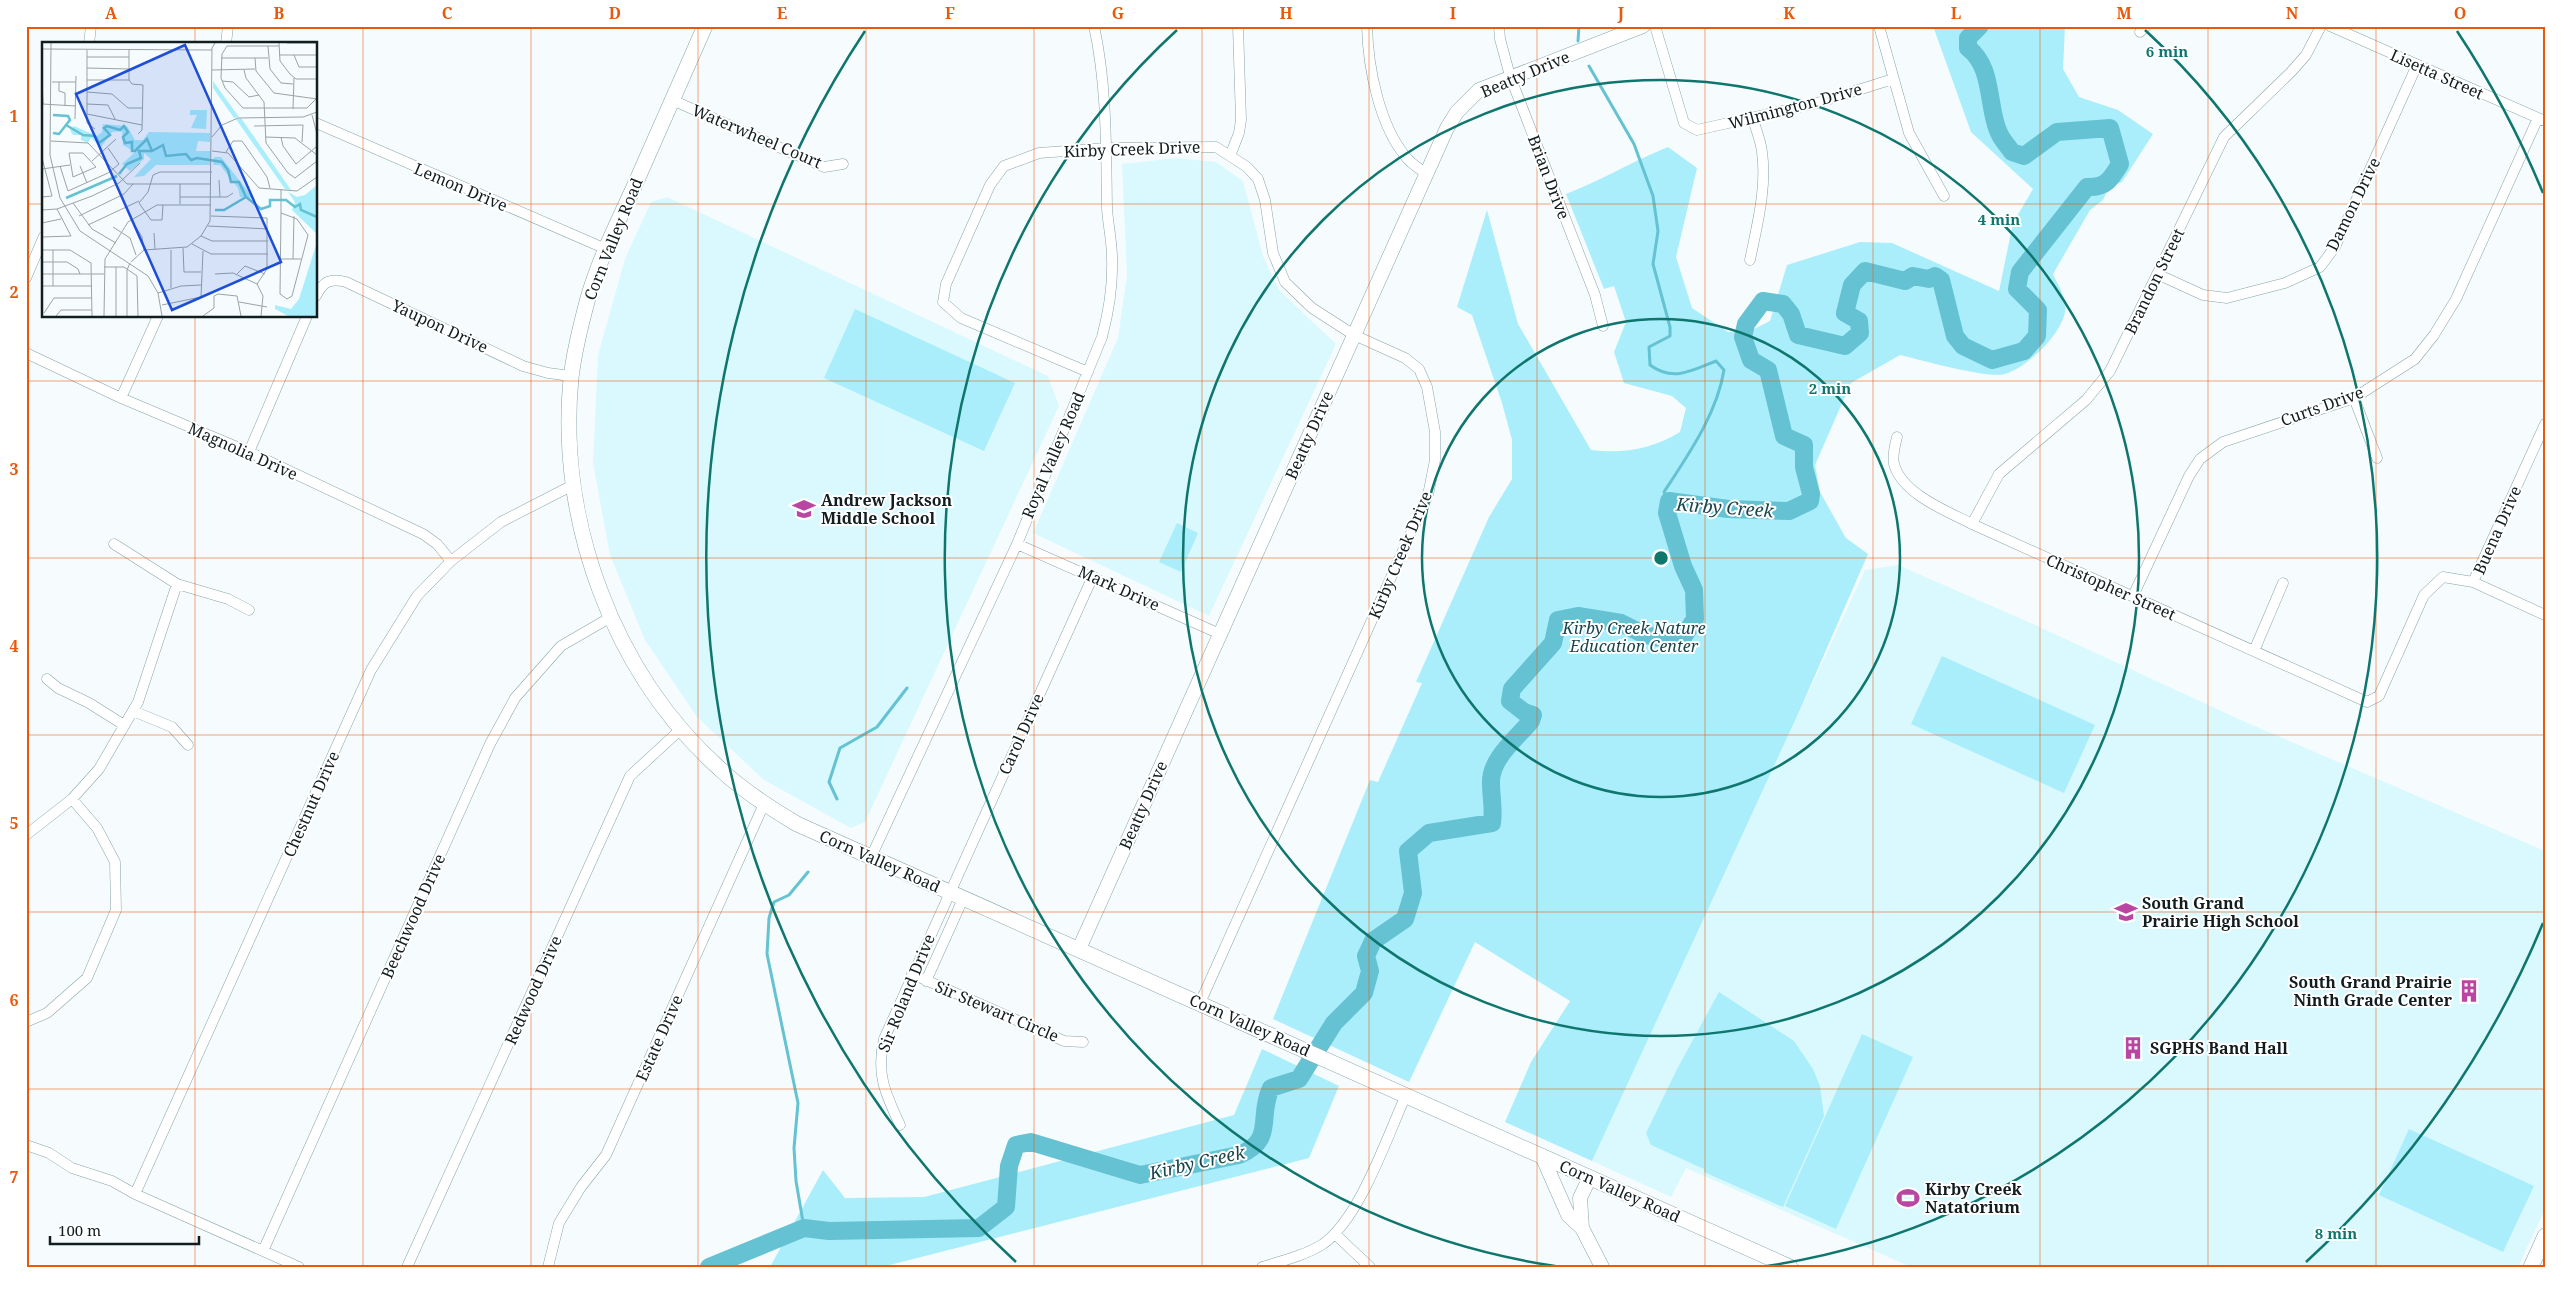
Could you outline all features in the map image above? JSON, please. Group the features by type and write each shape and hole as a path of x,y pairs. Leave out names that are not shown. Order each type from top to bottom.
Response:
{"main road":[{"name":"Corn Valley Road","path":"705,26 606,249 589,296 571,376 569,424 573,485 589,560 611,617 645,680 681,729 719,769 764,804 797,824 1790,1267"},
{"path":"2531,1267 2545,1236"}],"street":[{"path":"89,42 90,26"},
{"path":"226,42 228,26"},
{"name":"Royal Valley Road","path":"871,857 1017,544 1102,337 1109,307 1112,256 1108,229 1106,148 1099,50 1094,26"},
{"path":"1230,156 1241,120 1238,26"},
{"path":"1367,26 1375,90 1392,135 1406,158 1426,174"},
{"name":"Brian Drive","path":"1499,26 1500,39 1510,76 1595,295 1603,326"},
{"name":"Beatty Drive","path":"1079,949 1426,174 1457,112 1479,90 1510,76 1643,26"},
{"name":"Wilmington Drive","path":"1654,26 1684,123 1697,130 1753,119 1894,79"},
{"path":"1879,26 1909,134 1944,196"},
{"name":"Brandon Street","path":"1972,524 1999,474 2086,400 2110,371 2224,137 2306,55 2320,26"},
{"name":"Lisetta Street","path":"2330,26 2541,120"},
{"name":"Damon Drive","path":"2157,274 2203,296 2227,298 2285,283 2320,267 2335,247 2417,65"},
{"name":"Waterwheel Court","path":"672,100 824,166 843,164"},
{"path":"1750,260 1760,213 1764,171 1762,151 1753,119"},
{"name":"Curts Drive","path":"2133,596 2189,476 2200,459 2223,442 2354,398 2415,359 2434,335 2456,299 2541,120"},
{"name":"Lemon Drive","path":"318,124 606,249"},
{"name":"Kirby Creek Drive","path":"1088,372 961,318 943,302 946,284 990,185 1004,166 1039,153 1106,148 1216,147 1247,167 1258,179 1265,200 1273,253 1285,282 1312,308 1354,335 1405,358 1419,369 1427,386 1435,432 1435,460 1430,486 1395,569 1200,1003"},
{"path":"26,278 42,241"},
{"name":"Yaupon Drive","path":"318,292 326,281 336,279 346,282 523,366 548,374 571,376"},
{"path":"121,398 157,318"},
{"path":"249,452 307,318"},
{"name":"Magnolia Drive","path":"26,353 121,398 249,452 423,534 437,544 451,561"},
{"path":"2354,398 2377,458"},
{"name":"Buena Drive","path":"2367,702 2379,696 2424,595 2443,577 2473,582 2545,424"},
{"name":"Christopher Street","path":"1897,437 1894,464 1905,481 1924,500 1972,524 2367,702"},
{"name":"Chestnut Drive","path":"135,1194 371,670 417,596 451,561 501,522 573,485"},
{"path":"114,544 177,584 228,599 248,610"},
{"name":"Mark Drive","path":"1017,544 1220,634"},
{"name":"Carol Drive","path":"949,892 1092,576"},
{"path":"2473,582 2545,615"},
{"path":"2254,651 2283,583"},
{"path":"26,835 72,799 98,769 133,711 138,702 177,584"},
{"name":"Beechwood Drive","path":"263,1251 486,753 515,698 561,646 611,617"},
{"path":"47,679 58,688 89,703 124,725"},
{"path":"133,711 172,727 188,745"},
{"name":"Redwood Drive","path":"407,1267 630,776 681,729"},
{"path":"26,1022 47,1013 87,978 116,910 115,862 97,828 72,799"},
{"name":"Estate Drive","path":"548,1267 559,1223 582,1187 606,1155 764,804"},
{"name":"Sir Roland Drive","path":"900,1125 885,1094 879,1060 884,1039 949,892"},
{"name":"Sir Roland Drive","path":"926,981 963,899"},
{"name":"Sir Stewart Circle","path":"912,974 1064,1040 1083,1042"},
{"path":"1262,1267 1321,1245 1335,1234 1360,1198 1406,1095"},
{"path":"26,1145 49,1153 72,1168 112,1181 135,1194 299,1267"},
{"path":"1542,1156 1568,1215 1582,1228 1602,1267"},
{"path":"1582,1228 1580,1198 1590,1177"},
{"path":"1335,1234 1370,1267"}],"shaded area":[{"path":"1176,158 1216,162 1243,181 1263,256 1279,290 1336,344 1209,616 1033,533 1118,338 1127,275 1122,164"},
{"name":"Andrew Jackson Middle School","path":"667,197 1048,376 1059,406 865,822 851,828 764,780 697,717 645,640 610,555 593,463 598,355 625,259 651,202"},
{"name":"South Grand Prairie High School","path":"1898,565 2033,624 2243,721 2545,851 2545,1209 2518,1267 1911,1267 1686,1168 1671,1197 1592,1161 1865,570"}],"green space":[{"name":"Kirby Creek Nature Education Center","path":"1933,26 2065,26 2063,69 2079,97 2118,110 2153,134 2122,182 2109,187 2103,200 2090,210 2053,274 2064,298 2065,312 2054,334 2035,355 2014,370 1996,375 1954,368 1900,355 1851,383 1815,465 1820,492 1843,533 1846,538 1868,554 1799,712 1592,1161 1505,1122 1531,1062 1570,1001 1475,942 1409,1082 1273,1019 1370,780 1378,782 1422,683 1416,682 1489,517 1512,479 1512,440 1502,403 1472,315 1457,307 1487,210 1518,324 1591,450 1626,451 1659,443 1680,432 1686,408 1672,396 1624,383 1614,352 1626,322 1614,286 1604,289 1566,194 1668,147 1697,168 1676,257 1692,308 1728,332 1748,332 1770,321 1787,265 1860,242 1892,243 1999,291 2013,223 2033,189 1971,132"},
{"path":"855,309 1015,383 984,451 824,378"},
{"path":"1177,523 1198,533 1181,572 1159,562"},
{"path":"1942,656 2095,725 2064,793 1911,724"},
{"path":"1719,992 1794,1041 1813,1069 1820,1086 1824,1116 1783,1207 1704,1172 1704,1169 1651,1145 1646,1133 1676,1071"},
{"path":"1862,1034 1913,1057 1836,1229 1785,1206"},
{"path":"1262,1049 1339,1086 1309,1158 882,1267 770,1267 823,1170 845,1198 924,1197 1234,1115"},
{"path":"2409,1129 2534,1186 2503,1252 2379,1195"}],"waterway":[{"path":"1578,41 1579,26"},
{"name":"Kirby Creek","path":"709,1267 804,1228 829,1231 979,1228 1006,1207 1009,1166 1016,1145 1031,1142 1140,1175 1239,1155 1258,1142 1264,1127 1265,1109 1271,1088 1299,1079 1334,1023 1364,993 1370,971 1366,956 1373,941 1405,919 1413,893 1408,851 1429,833 1492,823 1491,783 1495,766 1505,750 1531,721 1533,715 1524,712 1510,701 1512,689 1553,643 1558,620 1578,616 1621,623 1645,635 1680,642 1695,619 1694,590 1683,566 1667,513 1669,501 1728,509 1789,511 1810,501 1811,494 1804,467 1804,445 1784,436 1768,370 1751,360 1743,337 1746,324 1763,301 1783,304 1791,314 1798,335 1845,346 1860,333 1859,321 1845,313 1852,285 1865,271 1905,281 1913,276 1929,279 1935,276 1941,280 1955,336 1963,346 1992,360 2024,351 2037,336 2038,310 2017,289 2020,272 2087,187 2099,186 2107,182 2120,164 2110,128 2057,132 2024,156 2012,152 2000,136 1995,123 1989,88 1982,66 1968,48 1968,38 1980,26"},
{"path":"1589,66 1634,144 1653,196 1658,231 1653,264 1670,327 1670,336 1649,347 1650,365 1658,370 1674,374 1690,371 1716,361 1724,370 1715,402 1708,418 1692,449 1664,492 1669,501"},
{"path":"837,799 829,782 840,748 877,727 907,688"},
{"path":"804,1228 796,1181 794,1148 798,1103 767,954 769,918 774,902 789,895 808,872"}],"place":[{"name":"Andrew Jackson Middle School","path":"804,509"},
{"name":"South Grand Prairie High School","path":"2126,912"},
{"name":"South Grand Prairie Ninth Grade Center","path":"2469,991"},
{"name":"SGPHS Band Hall","path":"2133,1048"},
{"name":"Kirby Creek Natatorium","path":"1908,1198"}]}
